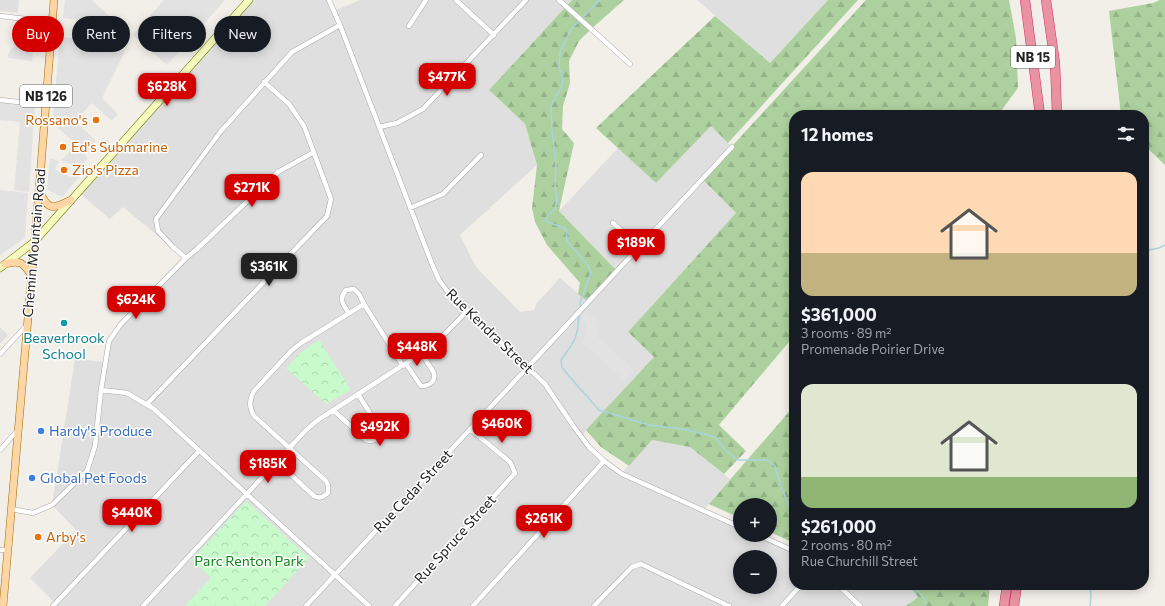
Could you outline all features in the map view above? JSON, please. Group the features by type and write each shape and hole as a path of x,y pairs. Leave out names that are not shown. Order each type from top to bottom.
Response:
{"highway":[{"name":"NB 15","path":"1025,0 1039,110"},
{"name":"NB 15","path":"1046,0 1055,63 1057,110"},
{"path":"1004,606 1006,590"},
{"path":"1014,606 1016,590"}],"main road":[{"name":"Chemin Mountain Road","path":"53,16 54,0"},
{"path":"2,266 34,242 249,0"},
{"name":"Chemin Mountain Road","path":"3,606 4,550 11,510 50,52"},
{"path":"39,191 45,203 51,207 58,207 71,200"},
{"path":"2,266 16,261 24,264 31,276"}],"street":[{"name":"Rue Kendra Street","path":"329,0 340,24 439,280 448,292 545,384 589,447 604,461 622,474 733,524"},
{"path":"409,26 426,0"},
{"path":"456,0 494,35"},
{"path":"379,127 397,123 424,109 526,0"},
{"path":"559,0 630,64"},
{"path":"0,16 12,17"},
{"path":"186,258 158,231 156,219 221,131 292,52 340,24"},
{"path":"147,404 327,216 331,199 304,126 289,104 264,82"},
{"path":"0,100 46,105"},
{"name":"Rue Cedar Street","path":"306,606 732,147"},
{"path":"11,510 33,513 52,505 87,471 95,446 101,390 109,341 121,324 186,258 278,172 314,152"},
{"path":"410,208 443,194 481,155"},
{"path":"613,223 640,247"},
{"path":"349,313 342,301 342,297 346,290 354,289 357,291 364,304 405,365 421,386 432,383 435,376 422,354"},
{"path":"277,462 314,496 321,498 328,493 328,485 326,481 254,416 250,408 250,399 254,391 291,351 364,304"},
{"path":"143,606 306,430 318,420 422,354 434,345 467,311"},
{"path":"0,354 27,325"},
{"path":"101,390 127,393 147,404 369,606"},
{"path":"334,410 366,440 370,441 378,439 380,435 378,426 358,394"},
{"name":"Rue Spruce Street","path":"395,606 515,473 510,462 470,429"},
{"path":"0,450 18,430"},
{"path":"53,606 199,451"},
{"path":"473,606 604,461"},
{"path":"774,542 789,549"},
{"path":"594,606 632,567 641,564 729,606"},
{"path":"782,606 796,590"},
{"path":"843,590 860,606"}],"shaded area":[{"path":"0,0 19,0 18,13 0,11"},
{"path":"65,0 92,0 109,16 72,16 72,19 64,18"},
{"path":"164,0 225,0 206,21 206,16 150,16"},
{"path":"249,0 329,0 334,11 360,0 572,0 489,90 525,124 537,165 460,235 476,267 520,312 534,310 536,304 560,278 588,302 617,271 559,211 618,148 656,183 711,126 732,147 702,180 736,213 628,332 654,357 581,437 589,447 622,473 652,440 690,447 730,479 703,511 733,524 733,542 774,542 789,549 789,590 912,590 918,597 906,606 53,606 55,603 30,578 76,530 52,505 75,359 105,362 109,341 121,324 185,258 123,207 110,219 78,192 203,52 206,52 206,48 214,39 214,52 271,52 271,16 235,16"},
{"path":"697,0 828,0 770,63"},
{"path":"138,29 138,39 133,35"},
{"path":"64,37 72,38 72,52 125,52 102,98 118,114 112,121 92,103 75,121 96,141 86,153 58,128 61,124 53,116 59,52 64,52"},
{"path":"12,48 12,52 33,52 32,61 8,58 8,54"},
{"path":"152,52 179,52 167,65"},
{"path":"0,102 35,106 29,192 14,190 20,122 0,120"},
{"path":"72,144 88,158 80,168 61,160 72,150"},
{"path":"50,158 59,161 55,170 71,177 74,171 81,175 62,197 47,190"},
{"path":"0,190 28,193 25,238 0,255"},
{"path":"586,310 595,318 599,330 598,337 634,370 625,381 583,343 586,326 581,318"},
{"path":"0,327 8,335 0,344"}],"green space":[{"path":"572,0 624,0 579,41 569,61 570,83 563,106 562,129 574,143 559,211 617,271 588,302 578,294 580,283 547,245 535,222 532,208 537,165 525,124 489,90"},
{"path":"828,0 858,0 728,143 711,126 656,183 596,128 715,16 770,63"},
{"path":"866,0 1009,0 1016,38 1018,88 1002,110 789,110 789,342 719,425 746,451 724,474 690,447 652,440 629,466 601,447 586,430 654,357 628,332 736,213 702,179"},
{"path":"1160,0 1165,0 1165,165 1149,150 1149,110 1120,110 1109,11 1153,3"},
{"path":"319,340 351,390 326,404 286,368 300,353"},
{"path":"789,412 789,541 777,535 777,498 733,498 733,515 709,504"},
{"name":"Parc Renton Park","path":"246,501 309,558 265,606 185,606 211,578 192,560"},
{"path":"912,590 990,590 988,606 906,606 918,597"}],"waterway":[{"path":"582,18 600,0"},
{"path":"579,21 572,28 560,52 559,68 563,78 562,86 551,106 557,199 555,209 548,215 546,221 566,229 567,241 588,265 591,273 580,303 580,308"},
{"path":"1149,250 1165,245"},
{"path":"579,314 577,334 573,343 561,360 562,367 599,410 649,425 683,429 715,437 725,450 738,460 767,460 775,466 789,506"},
{"path":"917,590 925,600 925,606"},
{"path":"1090,590 1090,606"}],"place":[{"name":"Rossano's","path":"96,120"},
{"name":"Ed's Submarine","path":"63,147"},
{"name":"Zio's Pizza","path":"64,170"},
{"name":"Beaverbrook School","path":"64,323"},
{"name":"Hardy's Produce","path":"41,431"},
{"name":"Global Pet Foods","path":"32,478"},
{"name":"Arby's","path":"38,537"}]}
